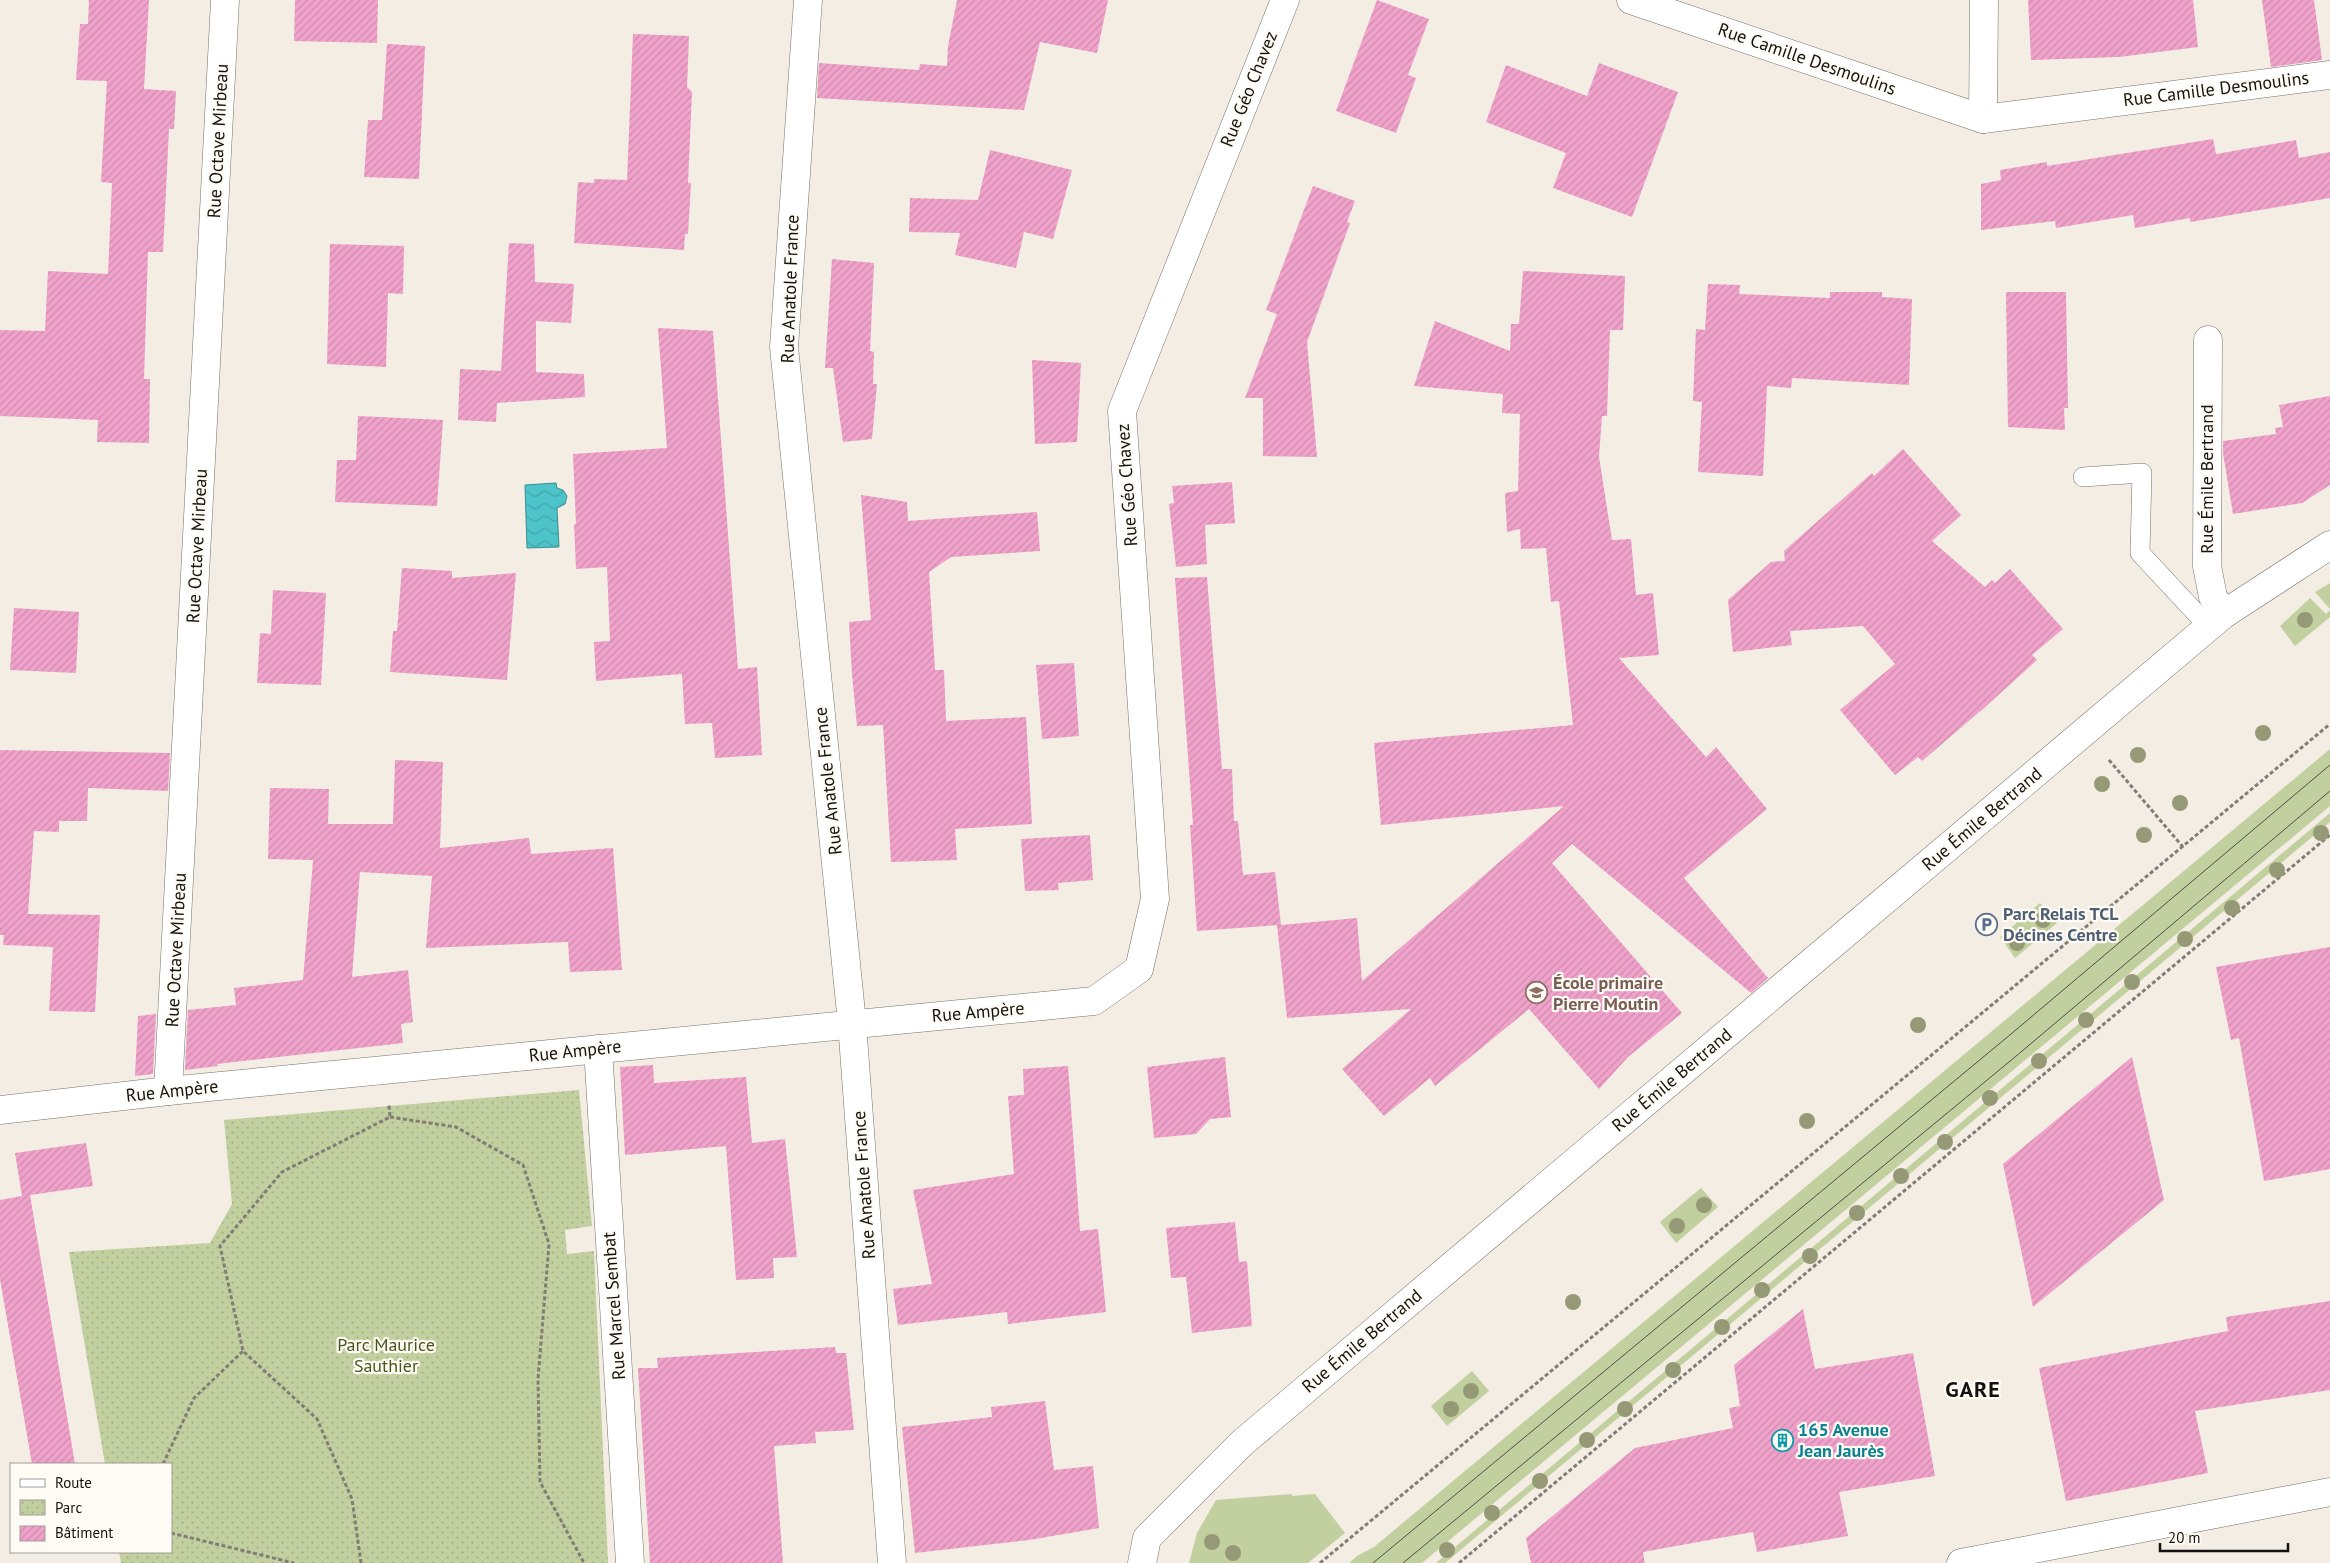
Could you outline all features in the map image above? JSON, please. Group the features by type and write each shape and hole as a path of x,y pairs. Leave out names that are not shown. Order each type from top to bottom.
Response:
{"street":[{"name":"Rue Octave Mirbeau","path":"168,1091 225,0"},
{"name":"Rue Anatole France","path":"808,0 784,347 852,1023 892,1563"},
{"name":"Rue Géo Chavez","path":"1139,969 1155,898 1122,411 1285,0"},
{"name":"Rue Camille Desmoulins","path":"1631,0 1983,119 2330,75"},
{"path":"1983,119 1984,0"},
{"name":"Rue Émile Bertrand","path":"2208,340 2207,566 2216,621"},
{"name":"Rue Émile Bertrand","path":"1142,1563 1147,1538 1242,1443 2216,621 2330,545"},
{"name":"Rue Ampère","path":"0,1110 168,1091 852,1023 1094,1001 1139,969"},
{"name":"Rue Marcel Sembat","path":"598,1049 630,1563"},
{"path":"1961,1563 2330,1492"}],"lane":[{"path":"2083,477 2142,473 2140,553 2216,621"}],"path":[{"path":"1320,1563 2330,724"},
{"path":"2085,732 2183,847"},
{"path":"1459,1563 2330,836"},
{"path":"385,1070 390,1117"},
{"path":"361,1563 352,1499 317,1418 243,1350 220,1246 282,1172 390,1117 456,1127 523,1165 549,1244 538,1379 540,1482 584,1563"},
{"path":"162,1463 194,1398 243,1350"},
{"path":"172,1533 294,1563"}],"green space":[{"path":"2330,583 2330,609 2315,592"},
{"path":"2310,598 2326,614 2330,610 2330,617 2295,646 2280,626"},
{"path":"2330,749 2330,806 1422,1563 1349,1563 1357,1556 1374,1547"},
{"path":"2330,813 2330,822 1445,1563 1436,1563"},
{"path":"2040,903 2057,923 2015,958 2000,937"},
{"name":"Parc Maurice Sauthier","path":"579,1090 592,1226 565,1230 567,1254 594,1251 608,1563 121,1563 119,1553 172,1553 172,1463 105,1463 69,1252 210,1243 232,1204 224,1120"},
{"path":"1701,1188 1718,1207 1676,1243 1660,1222"},
{"path":"1472,1371 1489,1391 1447,1426 1431,1406"},
{"path":"1292,1494 1292,1496 1315,1494 1345,1533 1308,1563 1189,1563 1197,1533 1216,1500"}],"water":[{"path":"556,483 557,488 563,490 567,496 565,504 557,508 559,547 527,548 525,485"}],"building":[{"path":"89,0 149,0 144,89 176,91 174,129 169,129 163,252 148,252 144,379 150,379 149,443 97,442 98,420 0,416 0,330 45,331 48,271 108,274 112,183 101,182 107,81 76,80 80,24 88,24"},
{"path":"295,0 378,0 377,43 294,41"},
{"path":"957,0 1108,0 1097,53 1040,42 1024,110 817,98 819,63 919,70 920,64 947,66 948,46"},
{"path":"1377,0 1429,19 1408,75 1416,78 1396,133 1336,111"},
{"path":"2028,0 2193,0 2198,47 2119,57 2031,60"},
{"path":"2262,0 2314,0 2322,60 2271,67"},
{"path":"633,34 689,36 687,87 692,92 688,183 691,183 688,234 685,234 684,250 574,243 578,182 594,183 594,179 627,180"},
{"path":"387,44 425,46 419,179 364,177 368,120 382,120"},
{"path":"1599,63 1678,92 1632,217 1553,188 1566,153 1486,122 1506,65 1587,96"},
{"path":"2213,139 2216,154 2296,140 2299,158 2330,152 2330,198 2190,222 2190,218 2135,228 2133,215 2056,228 2055,221 1981,230 1981,184 2001,180 2000,170 2047,162 2047,166"},
{"path":"990,150 1072,170 1053,239 1024,232 1016,268 955,255 960,233 909,232 910,198 978,200"},
{"path":"1313,186 1355,201 1347,222 1350,223 1307,342 1317,457 1263,456 1263,398 1245,398 1277,314 1266,310"},
{"path":"509,243 534,244 535,282 574,284 571,323 536,321 536,372 584,374 585,397 497,403 496,422 458,420 460,369 501,371"},
{"path":"330,244 404,246 403,294 388,293 386,367 327,364"},
{"path":"832,259 874,263 870,351 874,352 873,384 877,384 872,439 843,442 833,368 825,368"},
{"path":"1523,271 1625,276 1623,330 1610,330 1607,416 1602,416 1599,457 1612,540 1631,539 1636,595 1653,593 1659,655 1619,658 1706,757 1716,747 1767,809 1684,878 1768,978 1751,993 1572,844 1552,863 1682,1013 1628,1057 1599,1089 1529,1009 1435,1086 1430,1078 1384,1116 1342,1069 1411,1009 1287,1018 1277,925 1197,931 1190,825 1193,825 1175,578 1207,577 1222,769 1232,769 1234,821 1238,821 1243,875 1275,872 1281,925 1357,918 1362,981 1564,806 1381,825 1374,743 1573,725 1559,601 1551,602 1546,548 1521,549 1520,529 1507,532 1505,493 1518,491 1520,414 1502,413 1503,394 1414,386 1435,321 1510,351 1511,324 1519,324"},
{"path":"1708,284 1740,285 1739,294 1830,298 1830,292 1882,292 1882,297 1912,299 1909,385 1792,378 1791,388 1767,386 1763,476 1698,472 1702,402 1693,401 1696,329 1705,330"},
{"path":"2006,292 2066,292 2068,408 2064,408 2065,430 2008,427"},
{"path":"658,328 713,331 738,669 757,667 762,755 715,758 712,723 685,724 682,674 596,681 594,642 610,641 607,567 576,569 573,454 667,448"},
{"path":"1032,360 1081,363 1077,442 1035,444"},
{"path":"2330,396 2330,485 2302,503 2233,514 2223,453 2223,441 2276,434 2275,428 2283,427 2279,405"},
{"path":"358,416 443,420 437,506 335,502 337,460 356,460"},
{"path":"1903,449 1961,515 1932,541 1985,587 1992,580 1995,583 2010,569 2063,629 2032,655 2037,660 1984,708 1922,761 1918,757 1895,775 1840,710 1895,664 1863,626 1790,631 1792,645 1733,652 1728,600 1771,562 1785,561 1784,551 1872,473 1874,476"},
{"path":"1232,482 1235,523 1205,525 1207,564 1176,567 1169,504 1174,503 1172,486"},
{"path":"861,495 907,502 908,521 1037,512 1040,551 951,557 929,572 935,670 944,670 946,721 1026,717 1032,824 955,829 957,860 891,862 883,725 857,726 852,674 849,622 871,620"},
{"path":"402,568 452,571 452,578 516,573 507,680 390,672 393,631 397,631"},
{"path":"273,590 326,593 321,685 257,683 260,633 271,634"},
{"path":"14,608 79,612 76,673 10,670"},
{"path":"1074,663 1079,736 1042,739 1036,665"},
{"path":"0,750 170,753 168,791 88,788 87,821 59,821 59,832 34,831 28,914 100,915 95,1012 49,1011 53,947 3,945 4,935 0,935"},
{"path":"395,760 443,762 440,848 529,838 531,854 613,848 622,970 570,972 568,942 426,948 432,876 360,872 352,977 408,970 413,1022 401,1024 403,1043 217,1064 218,1066 185,1070 188,1010 236,1005 234,988 303,980 313,860 268,859 270,788 329,789 328,824 393,824"},
{"path":"1090,835 1093,880 1058,883 1059,890 1025,891 1021,839"},
{"path":"2330,947 2330,1169 2264,1181 2239,1038 2231,1040 2216,967"},
{"path":"156,1014 153,1074 135,1076 138,1016"},
{"path":"1225,1057 1231,1117 1210,1119 1196,1134 1154,1138 1147,1067"},
{"path":"2132,1057 2164,1200 2033,1307 2003,1164"},
{"path":"653,1065 654,1083 746,1077 752,1143 785,1139 797,1257 773,1258 774,1278 736,1280 726,1146 625,1155 620,1067"},
{"path":"1068,1066 1080,1231 1098,1229 1106,1312 1008,1324 1007,1312 898,1325 893,1289 932,1284 913,1190 1014,1174 1008,1096 1024,1095 1023,1069"},
{"path":"86,1143 93,1186 30,1195 75,1463 32,1463 0,1279 0,1200 22,1196 15,1153"},
{"path":"1235,1222 1239,1262 1247,1261 1252,1326 1192,1333 1186,1277 1171,1278 1166,1228"},
{"path":"2330,1301 2330,1390 2195,1411 2208,1473 2066,1501 2039,1368 2228,1331 2226,1317"},
{"name":"165 Avenue Jean Jaurès","path":"1803,1309 1815,1369 1913,1353 1935,1476 1839,1492 1848,1536 1757,1552 1753,1532 1643,1552 1645,1563 1531,1563 1526,1538 1635,1448 1733,1428 1729,1408 1740,1406 1734,1365"},
{"path":"835,1347 836,1353 846,1353 854,1430 815,1432 816,1443 774,1446 783,1563 650,1563 638,1368 658,1368 657,1358"},
{"path":"1045,1401 1054,1470 1093,1466 1099,1528 1029,1540 915,1553 902,1427 992,1417 991,1407"}],"tram line":[{"path":"1373,1563 2011,1034 2330,765"},
{"path":"1403,1563 2021,1052 2330,791"}],"place":[{"name":"Parc Relais TCL Décines Centre","path":"1987,924"},
{"name":"École primaire Pierre Moutin","path":"1537,993"},
{"name":"165 Avenue Jean Jaurès","path":"1782,1440"}],"district":[{"name":"GARE","path":"1973,1389"}]}
